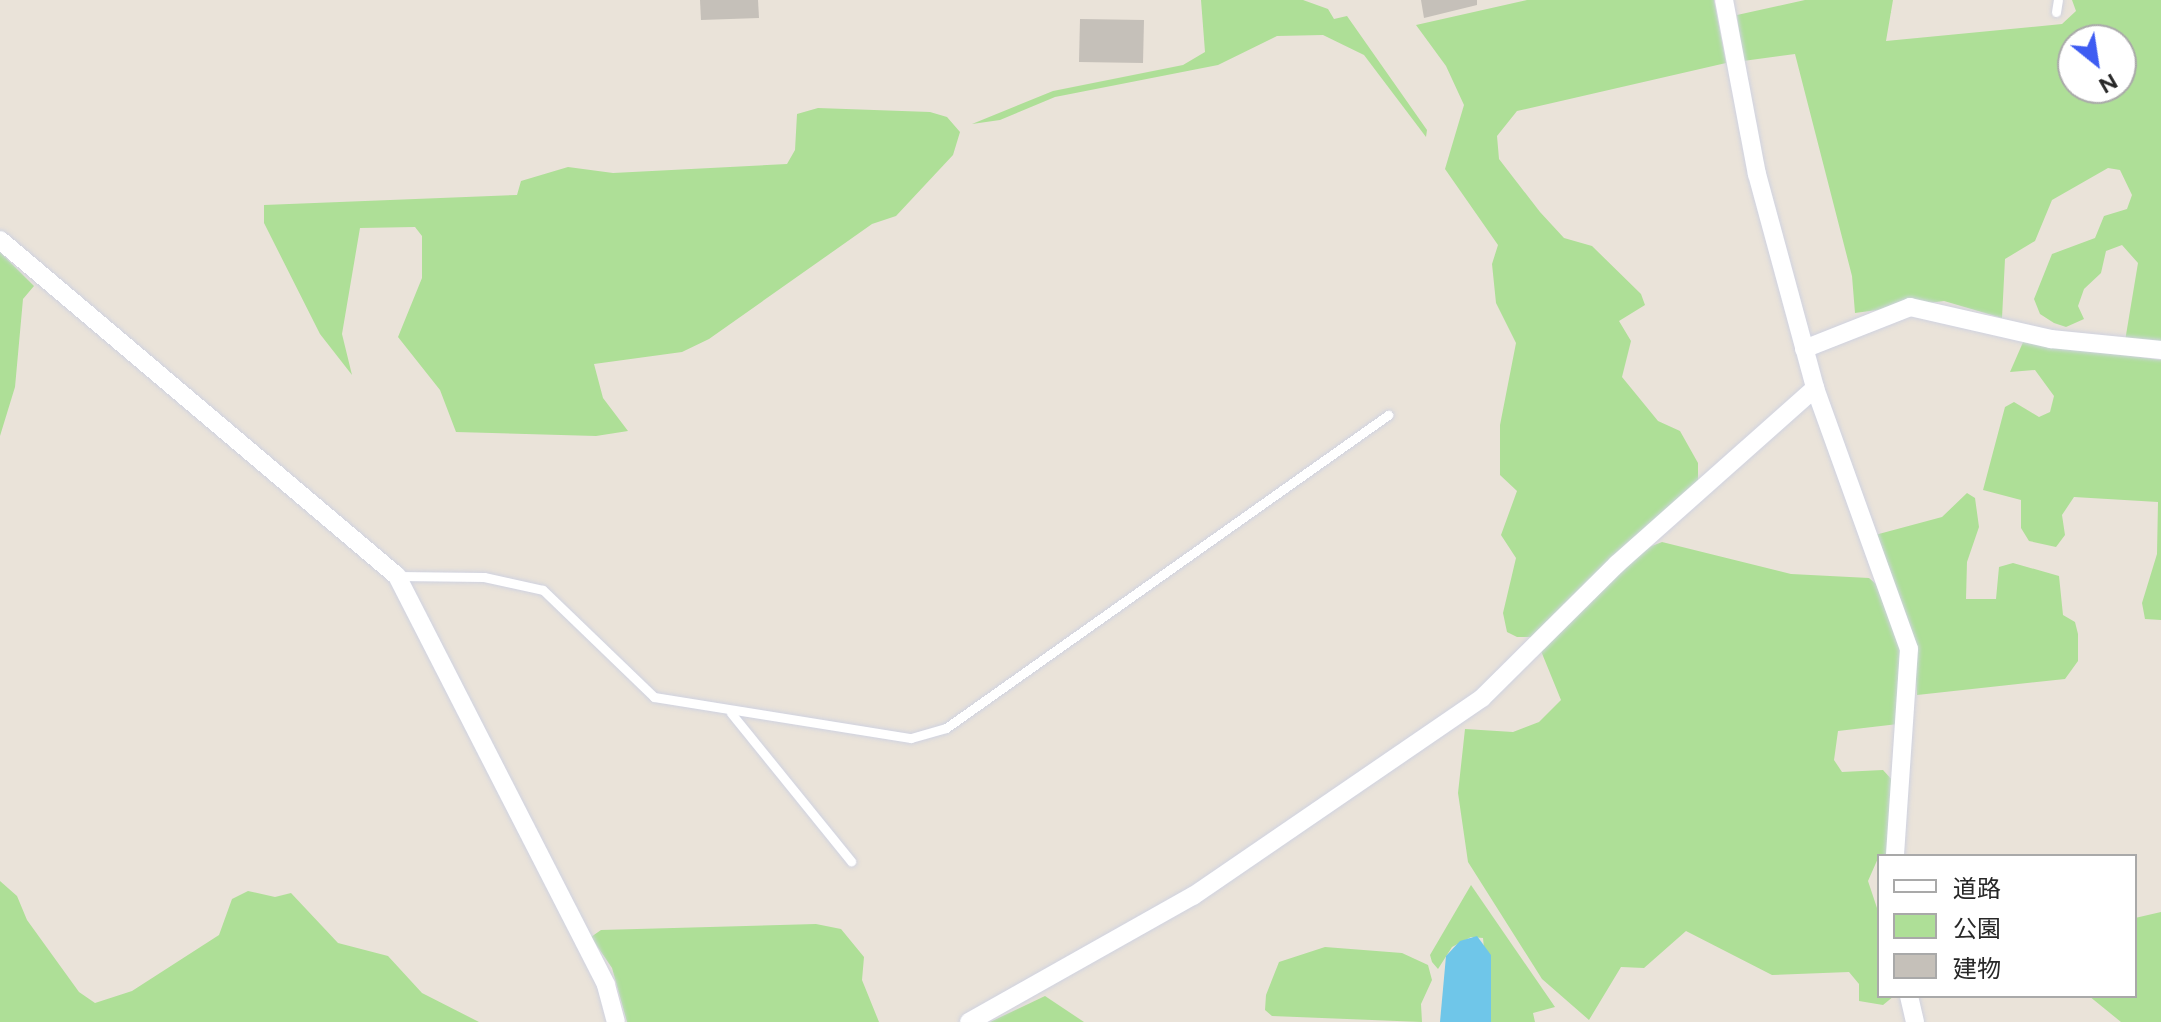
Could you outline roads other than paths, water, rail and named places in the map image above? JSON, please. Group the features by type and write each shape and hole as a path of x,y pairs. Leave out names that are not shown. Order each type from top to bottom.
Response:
{"street":[{"path":"1724,0 1757,174 1815,388 1909,649 1895,854"},
{"path":"0,240 397,576 606,985 616,1022"},
{"path":"1804,349 1910,307 2051,339 2161,350"},
{"path":"969,1022 1193,896 1482,698 1617,564 1815,388"},
{"path":"1909,998 1915,1022"}],"lane":[{"path":"2056,12 2058,0"},
{"path":"397,576 484,577 543,590 654,697 731,713 888,738 946,728 1388,415"},
{"path":"731,713 851,861"}],"water":[{"path":"1477,936 1491,955 1491,1022 1440,1022 1446,956 1460,941"}]}
